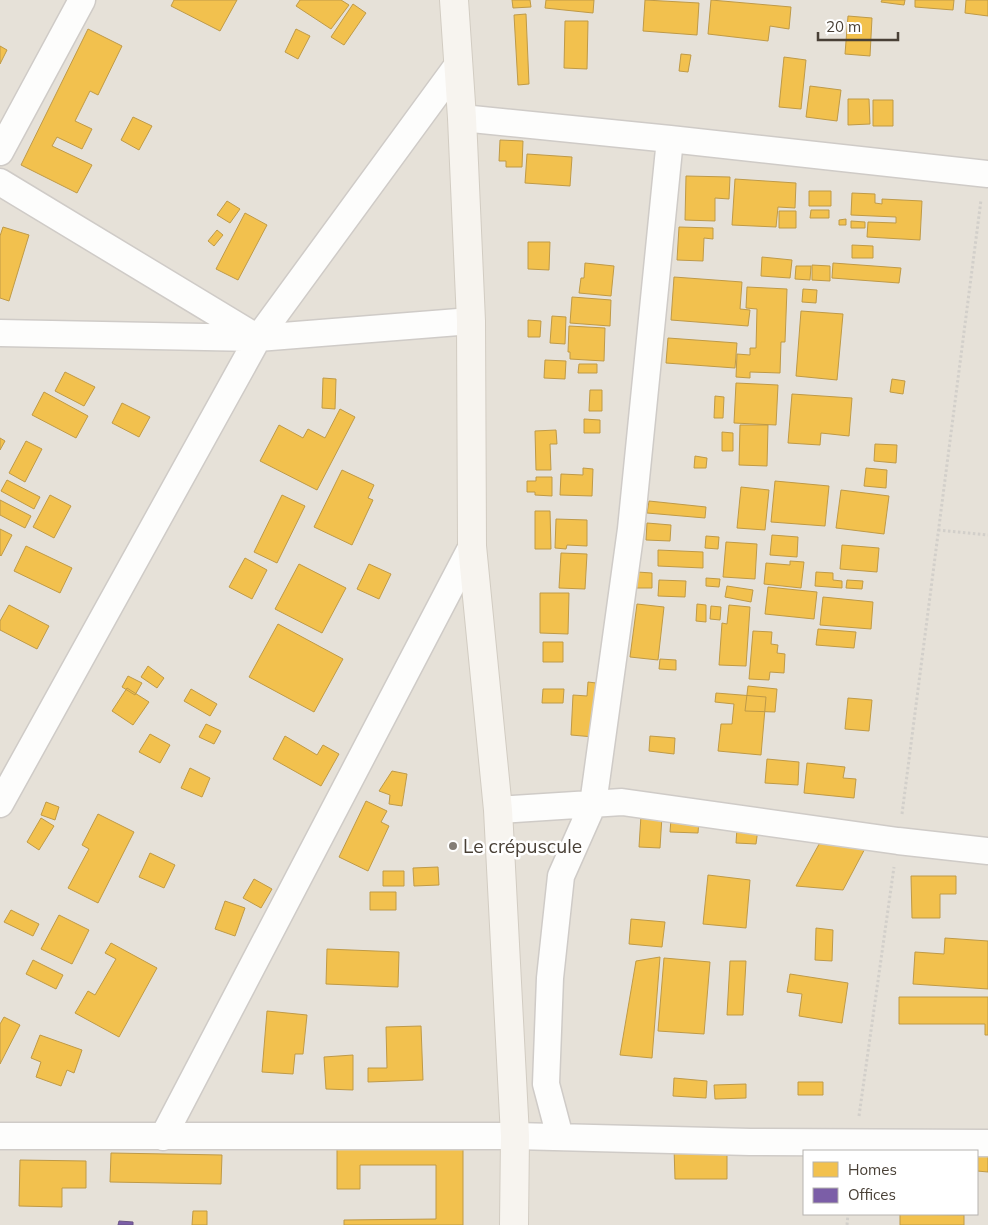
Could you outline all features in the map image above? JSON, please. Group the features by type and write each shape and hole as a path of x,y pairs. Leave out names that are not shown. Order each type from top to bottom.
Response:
{"street":[{"path":"0,152 82,0"},
{"path":"454,0 462,118 471,321 472,546 498,810 515,1136 514,1225"},
{"path":"0,804 258,338 457,66"},
{"path":"462,118 986,174"},
{"path":"560,1137 546,1084 550,978 561,876 594,804 631,529 670,139"},
{"path":"0,182 258,338"},
{"path":"0,333 258,338 471,321"},
{"path":"163,1137 472,546"},
{"path":"498,810 622,802 898,841 988,851"},
{"path":"0,1136 515,1136 750,1142 988,1143"}],"path":[{"path":"855,1143 898,841 986,174"},
{"path":"938,530 988,535"}],"shaded area":[{"path":"0,0 988,0 988,1225 0,1225"}],"building: Homes":[{"path":"174,0 237,0 220,31 171,6"},
{"path":"300,0 341,0 349,5 331,29 296,6"},
{"path":"512,0 530,0 531,7 513,8"},
{"path":"546,0 594,0 593,13 545,8"},
{"path":"645,0 699,3 697,35 643,31"},
{"path":"711,0 791,7 789,29 770,26 768,41 708,34"},
{"path":"882,0 905,0 904,5 881,2"},
{"path":"915,0 954,0 953,10 915,7"},
{"path":"966,0 988,0 988,16 965,13"},
{"path":"353,4 366,13 344,45 331,37"},
{"path":"526,14 529,84 518,85 514,15"},
{"path":"848,16 872,18 870,56 845,54"},
{"path":"565,21 588,21 587,69 564,68"},
{"path":"88,29 122,46 98,95 90,91 75,121 92,129 82,149 57,137 52,146 92,165 77,193 21,165"},
{"path":"296,29 310,36 298,59 285,52"},
{"path":"0,46 7,50 0,64"},
{"path":"681,54 691,55 688,72 679,71"},
{"path":"784,57 806,60 801,109 779,107"},
{"path":"810,86 841,90 837,121 806,117"},
{"path":"848,99 869,99 870,124 848,125"},
{"path":"873,100 893,100 893,126 873,126"},
{"path":"133,117 152,126 139,150 121,140"},
{"path":"500,140 523,141 522,167 506,167 506,161 499,161"},
{"path":"527,154 572,157 570,186 525,183"},
{"path":"686,176 730,177 729,199 715,198 715,221 685,220"},
{"path":"735,179 796,183 795,208 778,207 776,227 732,225"},
{"path":"809,191 831,191 831,206 809,206"},
{"path":"852,193 875,194 875,203 882,204 882,199 922,201 920,240 867,237 868,222 896,223 896,217 851,215"},
{"path":"227,201 240,209 230,223 217,215"},
{"path":"811,210 829,210 829,218 810,218"},
{"path":"779,211 796,211 796,228 779,228"},
{"path":"245,213 267,225 238,280 216,269"},
{"path":"846,219 846,225 839,225 839,220"},
{"path":"851,221 865,222 865,228 851,228"},
{"path":"3,227 29,235 9,301 0,298 0,236"},
{"path":"679,227 713,228 713,239 704,238 703,261 677,260"},
{"path":"217,230 223,235 214,246 208,241"},
{"path":"528,242 550,242 549,270 528,269"},
{"path":"852,245 873,246 873,258 852,258"},
{"path":"762,257 792,260 790,278 761,276"},
{"path":"585,263 614,266 611,296 579,293 581,278 584,278"},
{"path":"833,263 901,268 899,283 832,278"},
{"path":"812,265 830,266 830,281 812,280"},
{"path":"796,266 811,266 810,280 795,279"},
{"path":"674,277 742,282 740,309 750,310 748,326 671,320"},
{"path":"747,287 787,289 785,342 781,342 780,373 750,372 750,378 736,377 737,354 750,355 750,348 756,348 757,309 746,308"},
{"path":"803,289 817,290 816,303 802,302"},
{"path":"572,297 611,300 610,326 570,323"},
{"path":"801,311 843,314 837,380 796,376"},
{"path":"552,316 566,317 565,344 550,343"},
{"path":"528,320 541,321 540,337 528,337"},
{"path":"569,326 605,328 604,361 570,359 570,352 568,352"},
{"path":"668,338 737,343 735,368 666,363"},
{"path":"545,360 566,361 565,379 544,378"},
{"path":"579,364 597,364 597,373 578,373"},
{"path":"65,372 95,387 84,406 55,391"},
{"path":"323,378 336,379 335,409 322,408"},
{"path":"892,379 905,381 903,394 890,392"},
{"path":"736,383 778,385 776,425 734,423"},
{"path":"590,390 602,390 602,411 589,411"},
{"path":"44,392 88,416 76,438 32,415"},
{"path":"792,394 852,398 849,436 821,433 820,445 788,443"},
{"path":"715,396 724,397 723,418 714,418"},
{"path":"122,403 150,417 139,437 112,423"},
{"path":"340,409 355,417 317,490 260,461 279,425 303,438 308,429 325,438"},
{"path":"584,419 600,420 600,433 584,433"},
{"path":"740,425 768,425 767,466 739,465"},
{"path":"556,430 557,444 550,444 551,470 536,470 535,431"},
{"path":"722,432 733,433 733,451 722,451"},
{"path":"0,438 5,441 0,450"},
{"path":"26,441 42,449 25,482 9,473"},
{"path":"875,444 897,445 896,463 874,461"},
{"path":"695,456 707,458 706,468 694,468"},
{"path":"583,468 593,469 592,496 560,495 561,474 583,475"},
{"path":"866,468 887,470 886,488 864,486"},
{"path":"342,470 374,485 368,498 373,500 352,545 314,527"},
{"path":"536,477 552,477 552,496 535,495 535,492 527,492 527,481 536,481"},
{"path":"7,480 40,497 34,509 1,491"},
{"path":"775,481 829,486 825,526 771,522"},
{"path":"741,487 769,490 765,530 737,528"},
{"path":"841,490 889,496 884,534 836,528"},
{"path":"50,495 71,506 54,538 33,527"},
{"path":"282,495 305,506 277,563 254,552"},
{"path":"0,500 31,516 25,528 0,515"},
{"path":"649,501 706,507 705,518 647,513"},
{"path":"535,511 550,511 551,549 535,549"},
{"path":"556,519 587,520 587,546 567,545 566,549 555,548"},
{"path":"647,523 671,525 670,541 646,540"},
{"path":"0,529 12,535 1,556 0,555"},
{"path":"772,535 798,537 797,557 770,555"},
{"path":"706,536 719,537 718,549 705,548"},
{"path":"726,542 757,544 755,579 723,577"},
{"path":"842,545 879,548 877,572 840,569"},
{"path":"26,546 72,568 60,593 14,571"},
{"path":"658,550 703,552 703,568 658,566"},
{"path":"561,553 587,554 585,589 559,588"},
{"path":"245,558 267,570 252,599 229,587"},
{"path":"790,561 804,562 801,588 764,584 766,563 790,565"},
{"path":"299,564 346,588 322,633 275,609"},
{"path":"369,564 391,574 379,599 357,589"},
{"path":"637,572 652,573 652,588 636,588"},
{"path":"816,572 833,573 833,580 842,581 842,588 815,586"},
{"path":"706,578 720,579 719,587 706,586"},
{"path":"659,580 686,581 685,597 658,596"},
{"path":"847,580 863,581 862,589 846,588"},
{"path":"727,586 753,590 751,602 725,597"},
{"path":"768,587 817,592 814,619 765,614"},
{"path":"540,593 569,593 568,634 540,633"},
{"path":"823,597 873,602 871,629 820,625"},
{"path":"637,604 664,607 658,660 630,657"},
{"path":"697,604 706,605 706,622 696,621"},
{"path":"9,605 49,626 37,649 0,630 0,621"},
{"path":"729,605 750,607 746,666 719,665 722,623 727,624"},
{"path":"711,606 721,607 720,620 710,619"},
{"path":"278,624 343,659 314,712 249,677"},
{"path":"818,629 856,632 854,648 816,645"},
{"path":"753,631 772,632 771,644 778,645 777,653 785,654 784,673 770,672 769,680 749,679"},
{"path":"543,642 563,642 563,662 543,662"},
{"path":"660,659 676,660 676,670 659,669"},
{"path":"148,666 164,678 157,688 141,677"},
{"path":"128,676 142,683 135,695 122,687"},
{"path":"588,682 596,683 594,737 571,735 573,695 587,696"},
{"path":"748,686 777,689 775,712 745,711"},
{"path":"127,688 149,702 133,725 112,711"},
{"path":"191,689 217,704 210,716 184,701"},
{"path":"543,689 564,689 563,703 542,703"},
{"path":"716,693 766,697 761,755 718,751 721,724 732,724 734,704 715,702"},
{"path":"848,698 872,700 869,731 845,729"},
{"path":"206,724 221,731 214,744 199,737"},
{"path":"150,734 170,745 160,763 139,752"},
{"path":"285,736 317,755 323,745 339,754 321,786 273,759"},
{"path":"650,736 675,738 674,754 649,751"},
{"path":"767,759 799,762 798,785 765,783"},
{"path":"807,763 845,767 843,778 856,779 854,798 804,793"},
{"path":"190,768 210,778 202,797 181,788"},
{"path":"392,771 407,774 402,806 389,804 390,795 379,791"},
{"path":"366,801 387,811 381,822 389,826 368,871 339,857"},
{"path":"46,802 59,807 55,820 41,815"},
{"path":"98,814 134,832 98,903 68,888 89,849 82,845"},
{"path":"641,815 662,816 660,848 639,847"},
{"path":"41,818 54,826 39,850 27,842"},
{"path":"671,819 699,820 698,833 670,832"},
{"path":"737,828 758,829 756,844 736,843"},
{"path":"823,837 869,841 843,890 796,886"},
{"path":"150,853 175,865 164,888 139,877"},
{"path":"438,867 439,885 414,886 413,868"},
{"path":"383,871 404,871 404,886 383,886"},
{"path":"708,875 750,880 746,928 703,924"},
{"path":"911,876 956,876 956,894 940,894 940,918 912,918"},
{"path":"254,879 272,889 261,908 243,898"},
{"path":"370,892 396,892 396,910 370,910"},
{"path":"225,901 245,908 235,936 215,929"},
{"path":"11,910 39,924 33,936 4,922"},
{"path":"59,915 89,930 72,964 41,949"},
{"path":"631,919 665,922 662,947 629,944"},
{"path":"816,928 833,930 832,961 815,960"},
{"path":"945,938 988,941 988,989 913,984 915,952 944,954"},
{"path":"111,943 157,968 119,1037 75,1013 88,991 95,995 116,959 105,953"},
{"path":"327,949 399,952 398,987 326,984"},
{"path":"660,957 652,1058 620,1055 636,961"},
{"path":"664,958 710,962 704,1034 658,1031"},
{"path":"33,960 63,975 56,989 26,974"},
{"path":"730,961 746,961 743,1015 727,1015"},
{"path":"790,974 848,983 842,1023 799,1016 802,994 787,992"},
{"path":"899,997 988,997 988,1035 985,1035 985,1024 899,1024"},
{"path":"267,1011 307,1015 303,1054 295,1054 293,1074 262,1072"},
{"path":"4,1017 20,1025 0,1064 0,1024"},
{"path":"421,1026 423,1080 368,1082 368,1068 387,1068 386,1027"},
{"path":"40,1035 82,1050 74,1073 67,1070 61,1086 36,1077 41,1062 31,1058"},
{"path":"353,1055 353,1090 326,1089 324,1057"},
{"path":"674,1078 707,1081 706,1098 673,1096"},
{"path":"798,1082 823,1082 823,1095 798,1095"},
{"path":"746,1084 746,1098 715,1099 714,1085"},
{"path":"337,1146 463,1146 463,1225 344,1225 344,1220 436,1219 436,1165 360,1165 360,1189 337,1189"},
{"path":"988,1146 988,1172 978,1171 978,1151"},
{"path":"674,1148 727,1148 727,1179 675,1179"},
{"path":"111,1153 222,1155 221,1184 110,1182"},
{"path":"20,1160 86,1161 86,1188 62,1188 62,1207 19,1206"},
{"path":"193,1211 207,1211 207,1225 192,1225"},
{"path":"900,1215 964,1215 964,1225 900,1225"}],"building: Offices":[{"path":"119,1221 133,1222 133,1225 118,1225"}],"place":[{"name":"Le crépuscule","path":"453,846"}]}
